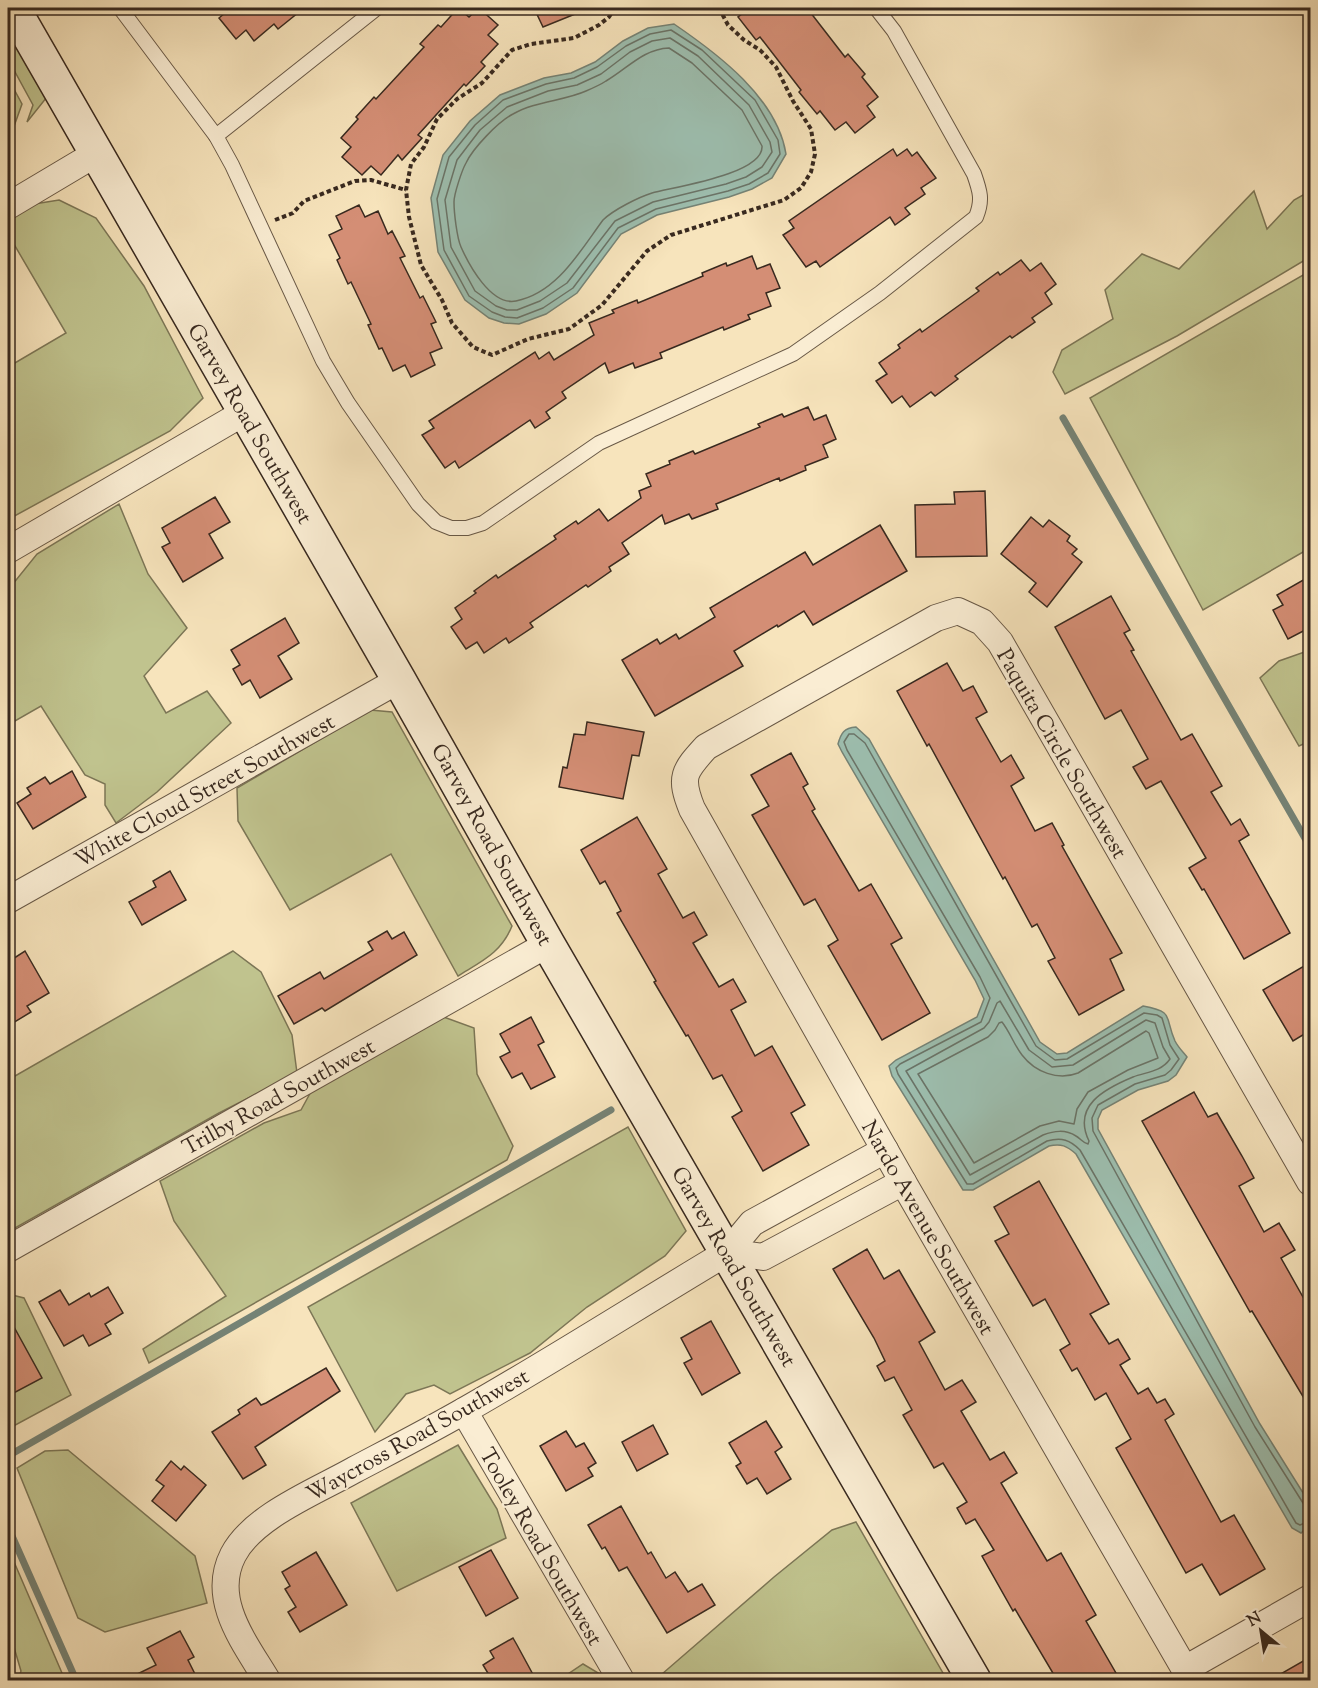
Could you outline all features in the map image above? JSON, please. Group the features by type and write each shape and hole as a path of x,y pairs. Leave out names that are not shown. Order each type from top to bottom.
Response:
{"street":[{"name":"Garvey Road Southwest","path":"13,8 548,944 974,1680"},
{"path":"8,206 97,153"},
{"path":"8,550 245,412"},
{"name":"Paquita Circle Southwest","path":"687,767 706,747 936,618 958,611 982,622 1000,642 1311,1182"},
{"name":"White Cloud Street Southwest","path":"8,900 399,680"},
{"name":"Nardo Avenue Southwest","path":"687,767 684,788 692,809 903,1182 1188,1675"},
{"name":"Trilby Road Southwest","path":"8,1249 548,944"},
{"name":"Waycross Road Southwest","path":"267,1680 233,1620 226,1603 225,1586 228,1569 240,1544 258,1526 278,1512 464,1411 728,1252 752,1223 885,1150"},
{"path":"728,1252 763,1257 903,1182"},
{"name":"Tooley Road Southwest","path":"464,1411 621,1680"},
{"path":"1188,1675 1311,1598"}],"lane":[{"path":"120,8 216,136 232,165 323,361 348,403 418,504 436,522 451,528 467,528 483,523 599,443 793,354 880,293 976,217 981,204 981,193 974,174 894,31 876,8"},
{"path":"216,136 377,8"}],"path":[{"path":"615,8 599,25 574,38 531,44 512,50 482,83 457,99 437,119 424,147 411,164 406,190 409,217 421,265 442,300 452,323 473,347 492,356 528,339 569,329 602,305 646,251 671,235 784,200 801,188 811,172 815,154 811,129 793,101 776,67 760,50 744,40 728,25 719,8"},
{"path":"260,225 293,213 304,201 354,182 370,180 406,190"}],"green space":[{"path":"8,27 47,97 27,122 33,105 8,59"},
{"path":"8,78 22,104 8,143"},
{"path":"1254,191 1267,229 1294,200 1310,191 1310,257 1177,336 1065,394 1053,372 1062,350 1113,319 1105,290 1142,254 1179,269"},
{"path":"59,200 96,218 144,286 203,398 170,431 9,519 8,367 66,333 8,234 8,219 28,205"},
{"path":"1310,271 1310,548 1203,610 1090,398"},
{"path":"119,504 148,574 187,628 144,676 166,713 207,691 231,723 157,792 116,823 105,805 105,784 85,775 41,706 8,725 8,590 37,554"},
{"path":"1310,650 1310,741 1299,746 1260,678 1279,661"},
{"path":"370,710 392,712 512,926 496,950 458,976 391,854 290,910 238,821 237,788"},
{"path":"233,951 261,972 292,1035 297,1073 219,1113 8,1232 8,1080"},
{"path":"441,1016 474,1028 477,1074 513,1146 507,1160 149,1363 143,1349 226,1296 174,1221 160,1181 264,1123 301,1110 313,1088"},
{"path":"628,1127 686,1231 665,1256 587,1307 530,1353 450,1394 434,1385 406,1394 375,1432 308,1307"},
{"path":"8,1294 24,1298 71,1395 8,1429"},
{"path":"458,1445 497,1509 506,1538 397,1591 351,1503"},
{"path":"68,1450 195,1556 207,1603 105,1632 78,1618 17,1468 45,1451"},
{"path":"856,1522 947,1680 662,1680 662,1674 774,1577 832,1530"},
{"path":"8,1548 65,1680 18,1680 21,1671 8,1627"},
{"path":"583,1664 600,1674 604,1680 559,1680"}],"water":[{"path":"674,24 709,49 743,79 771,114 786,154 772,178 752,189 729,197 657,215 621,234 577,293 546,314 519,324 504,323 489,318 465,300 438,252 431,198 443,155 470,121 500,95 544,78 571,73 595,62 623,41 648,28"},
{"path":"856,727 869,739 1040,1042 1057,1054 1067,1053 1143,1006 1160,1010 1167,1016 1175,1041 1187,1057 1176,1075 1168,1081 1138,1090 1102,1110 1098,1119 1098,1129 1260,1424 1310,1504 1310,1525 1301,1533 1292,1528 1076,1154 1064,1146 1049,1146 973,1190 963,1190 892,1076 889,1066 896,1060 977,1017 984,999 838,744 844,732"}],"building":[{"path":"231,8 304,8 278,29 274,24 254,41 246,30 236,39 219,18"},
{"path":"458,8 469,17 479,8 498,25 488,35 498,44 481,62 485,66 466,86 464,84 418,135 422,138 402,160 398,155 381,175 371,166 362,175 342,157 351,147 341,138 374,97 376,99 424,47 420,44 438,25 441,27"},
{"path":"534,8 590,8 543,27"},
{"path":"750,8 807,8 845,57 848,54 865,74 862,77 878,97 867,106 875,117 855,133 846,122 835,130 820,111 817,114 799,92 801,90 760,37 756,40 738,17"},
{"path":"893,149 897,156 907,149 912,156 917,152 936,178 921,188 925,194 905,208 910,214 895,225 890,217 820,267 816,261 806,267 783,235 794,228 789,221"},
{"path":"359,205 365,217 378,211 388,234 392,231 405,256 400,258 420,298 423,296 436,322 431,324 442,348 430,353 435,365 411,377 405,365 393,371 382,348 379,349 368,325 371,324 351,282 348,284 337,260 340,258 329,235 342,229 336,216"},
{"path":"752,256 757,269 770,264 780,288 766,293 771,306 748,315 750,319 724,330 723,327 660,353 662,358 635,368 633,363 609,373 605,363 562,392 566,398 546,412 550,418 535,428 530,420 459,468 455,461 445,468 422,435 434,428 429,421 535,352 539,359 549,352 554,360 594,335 589,323 614,313 612,310 637,300 638,303 703,276 702,273 726,263 727,266"},
{"path":"1021,260 1030,271 1041,263 1056,284 1045,293 1052,304 1032,318 1035,322 1012,338 1010,336 955,376 958,379 935,396 931,392 910,407 902,396 892,403 876,381 887,374 879,363 900,348 898,345 920,329 922,332 979,291 976,288 998,272 1000,275"},
{"path":"808,407 814,420 826,415 836,439 823,445 828,457 805,466 806,470 780,481 779,478 716,504 718,509 692,519 689,514 665,524 662,515 622,543 629,554 609,567 611,571 530,623 533,627 509,643 506,638 484,653 477,642 466,649 451,627 462,619 455,608 496,575 498,578 556,539 554,536 576,521 578,524 599,509 608,521 641,498 639,491 651,486 646,474 693,451 695,454 760,427 758,424 782,414 784,417"},
{"path":"985,491 987,556 916,557 915,505 955,504 954,492"},
{"path":"215,497 230,522 209,534 223,558 183,582 162,547 170,543 162,528"},
{"path":"1031,517 1043,527 1049,520 1070,536 1067,541 1077,549 1072,554 1082,562 1047,607 1029,592 1036,583 1001,554"},
{"path":"880,525 907,571 813,625 804,611 778,627 777,625 734,651 743,666 655,716 622,660 657,639 660,644 676,634 679,639 715,617 710,608 805,552 813,565"},
{"path":"1305,579 1311,589 1311,627 1288,639 1273,610 1283,605 1277,595"},
{"path":"1111,596 1130,630 1124,633 1134,650 1131,651 1181,740 1192,734 1222,786 1211,792 1231,825 1240,819 1249,835 1239,841 1290,933 1244,959 1204,889 1202,890 1189,868 1206,858 1161,781 1146,789 1133,767 1148,759 1121,710 1105,719 1055,627"},
{"path":"285,618 299,643 278,656 292,679 260,698 250,680 242,685 233,669 240,665 231,650"},
{"path":"947,663 963,691 973,686 987,712 976,718 1001,762 1011,755 1024,778 1011,786 1035,831 1052,823 1064,845 1062,846 1122,953 1110,959 1124,990 1079,1015 1048,961 1055,958 1037,924 1032,927 1005,877 1003,879 929,744 927,746 897,691"},
{"path":"587,722 644,732 639,756 632,755 623,799 559,787 563,767 567,768 574,734 585,735"},
{"path":"791,753 808,784 803,787 815,809 812,811 859,891 871,884 902,938 891,944 930,1013 882,1040 828,946 838,940 815,899 804,905 752,815 769,806 751,775"},
{"path":"72,771 86,797 33,829 17,803 31,794 27,788 45,777 50,784"},
{"path":"637,817 667,869 658,874 683,918 694,912 707,935 693,943 719,987 733,979 746,1002 731,1010 755,1056 772,1046 805,1105 791,1113 809,1145 763,1171 732,1117 742,1111 722,1075 713,1079 688,1035 686,1036 617,913 621,911 605,881 600,884 581,850"},
{"path":"170,871 186,900 142,925 129,902 156,887 153,881"},
{"path":"387,931 392,939 404,932 417,955 325,1011 322,1008 294,1024 278,996 320,972 324,979 373,950 368,942"},
{"path":"25,951 49,993 27,1006 31,1012 8,1026 8,962"},
{"path":"1311,962 1311,1030 1293,1041 1263,990"},
{"path":"531,1017 544,1042 538,1045 555,1077 531,1089 522,1073 512,1078 500,1057 510,1052 500,1034"},
{"path":"1194,1092 1208,1117 1217,1113 1254,1178 1239,1186 1264,1232 1279,1223 1295,1250 1281,1258 1303,1297 1311,1293 1311,1410 1252,1311 1250,1312 1142,1121"},
{"path":"1039,1181 1109,1304 1090,1314 1109,1344 1118,1339 1130,1359 1120,1365 1138,1394 1148,1388 1157,1403 1165,1399 1174,1414 1165,1420 1221,1522 1234,1515 1265,1569 1220,1595 1202,1564 1186,1573 1116,1448 1131,1439 1106,1393 1095,1400 1077,1368 1072,1371 1060,1350 1070,1344 1045,1299 1033,1306 995,1241 1009,1234 994,1207"},
{"path":"867,1249 884,1279 899,1270 935,1332 919,1342 945,1390 962,1380 976,1402 961,1411 990,1460 1004,1452 1017,1473 1001,1483 1047,1561 1061,1553 1096,1615 1086,1621 1120,1680 1057,1680 1015,1609 1013,1611 982,1556 994,1550 975,1519 966,1524 957,1508 967,1502 943,1463 934,1468 903,1415 912,1410 894,1377 885,1381 877,1366 885,1361 833,1269"},
{"path":"108,1287 123,1313 105,1324 111,1334 89,1346 83,1335 64,1346 39,1302 60,1290 69,1305 89,1293 91,1297"},
{"path":"8,1316 42,1378 8,1396"},
{"path":"711,1321 740,1373 702,1395 684,1363 692,1359 681,1338"},
{"path":"326,1368 340,1391 255,1447 266,1465 243,1479 212,1432 240,1414 238,1410 256,1398 261,1405 266,1403"},
{"path":"766,1421 782,1447 775,1452 791,1479 767,1494 757,1478 747,1484 736,1466 741,1463 729,1443"},
{"path":"653,1425 668,1454 637,1471 622,1442"},
{"path":"566,1431 576,1447 584,1443 596,1463 588,1468 593,1476 566,1491 540,1446"},
{"path":"171,1461 181,1470 184,1466 206,1485 176,1521 152,1501 164,1486 156,1480"},
{"path":"621,1506 648,1554 651,1552 666,1578 675,1572 688,1592 702,1584 715,1605 667,1633 627,1567 619,1571 605,1547 602,1549 588,1525"},
{"path":"491,1550 518,1598 486,1616 459,1567"},
{"path":"316,1552 347,1605 300,1632 288,1612 296,1607 285,1589 290,1586 282,1572"},
{"path":"180,1631 194,1657 188,1660 198,1680 125,1680 156,1665 147,1648"},
{"path":"513,1638 536,1680 492,1680 483,1665 494,1658 490,1651"},
{"path":"1305,1660 1311,1670 1311,1680 1270,1680"}],"waterway":[{"path":"1063,418 1310,847"},
{"path":"8,1456 611,1110"},
{"path":"8,1527 76,1680"}]}
